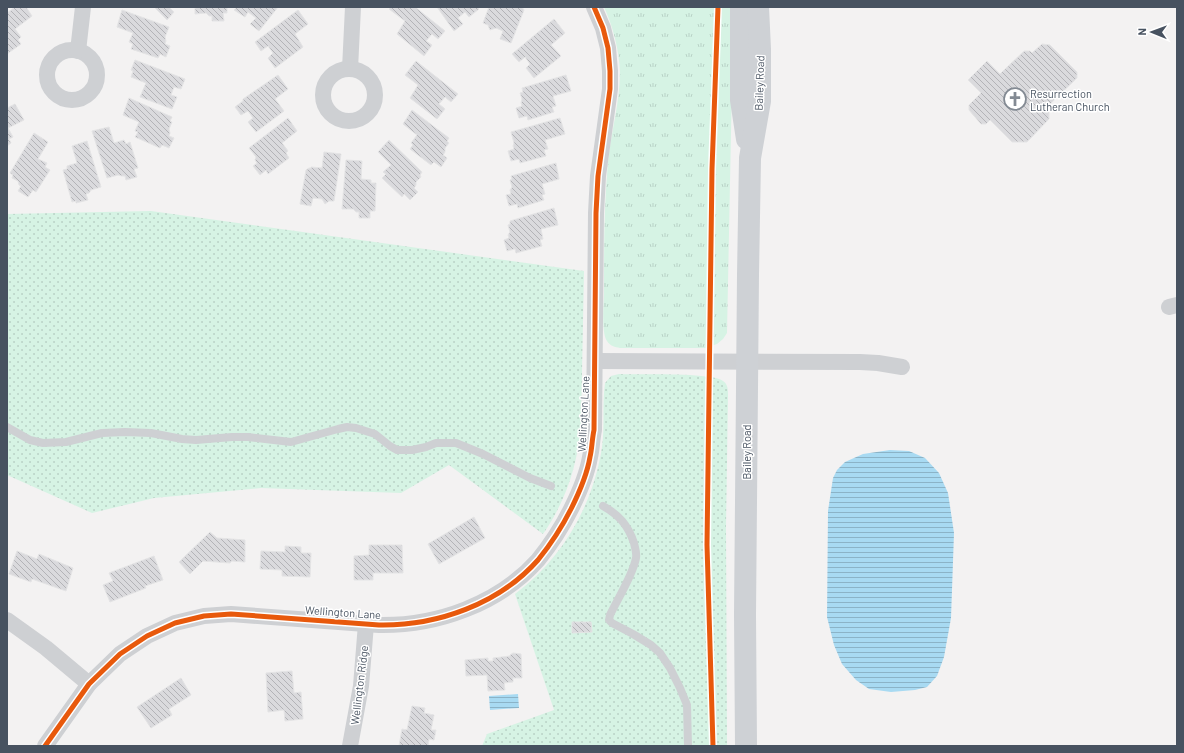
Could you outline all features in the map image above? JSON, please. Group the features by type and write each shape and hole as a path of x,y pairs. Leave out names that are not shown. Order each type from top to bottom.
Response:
{"main road":[{"name":"Bailey Road","path":"742,7 741,100 750,158"},
{"name":"Bailey Road","path":"746,746 745,608 750,158 760,101 758,7"}],"street":[{"path":"78,51 83,7"},
{"path":"350,69 352,7"},
{"name":"Wellington Lane","path":"45,746 89,684 120,654 160,630 191,619 231,614 389,625 416,623 440,618 474,606 511,584 536,561 552,541 566,519 579,493 590,459 594,430 596,213 598,176 610,89 610,71 608,48 594,7"},
{"name":"Wellington Lane","path":"595,361 865,362 902,367"},
{"path":"7,620 46,648 89,684"},
{"name":"Wellington Ridge","path":"350,746 361,686 366,624"}],"lane":[{"path":"7,427 30,440 44,443 66,442 102,433 125,432 151,433 196,440 232,436 291,442 347,427 356,428 375,434 397,450 404,451 426,447 436,443 456,443 483,454 530,478 552,486"},
{"path":"603,506 620,517 626,525 632,536 637,556 634,566 610,614 609,620 651,645 660,653 670,668 680,688 686,705 688,746"}],"green space":[{"path":"604,7 735,7 727,333 717,344 705,348 620,348 614,347 605,337 603,318 604,228 609,151 619,94 620,72 615,38"},
{"path":"151,211 584,271 581,424 577,453 570,482 558,509 543,534 449,465 401,493 261,488 154,498 92,513 7,475 7,214"},
{"path":"619,374 674,374 705,376 723,381 727,387 727,746 482,746 487,734 554,710 515,594 547,565 561,548 573,530 583,510 598,469 602,447 605,383 611,376"}],"water":[{"path":"890,450 909,451 925,458 939,473 948,493 954,533 951,618 944,657 937,676 927,687 915,690 891,692 869,689 856,680 842,664 834,645 827,617 828,511 833,478 837,470 845,462 863,454"},
{"path":"518,694 519,708 490,710 489,696"}],"building":[{"path":"15,7 26,7 32,16 15,29 21,37 18,40 21,44 7,54 7,13"},
{"path":"154,7 169,7 174,12 167,20"},
{"path":"195,7 227,7 227,13 223,13 224,21 212,21 212,16 209,16 206,13 195,14"},
{"path":"237,7 278,7 259,31 250,24 256,18 248,12 245,17 234,10"},
{"path":"391,7 415,7 445,31 438,39 432,34 426,41 432,45 424,56 397,34 405,21 389,9"},
{"path":"437,7 477,7 479,9 469,17 465,12 458,18 463,24 454,31"},
{"path":"489,7 522,7 524,10 511,43 500,39 503,31 496,28 490,30 488,25 483,23"},
{"path":"122,10 169,27 165,37 165,44 170,46 166,57 160,54 158,58 131,49 133,44 129,42 133,33 117,27"},
{"path":"298,10 308,24 295,34 303,47 275,68 268,58 273,53 268,46 261,51 255,42"},
{"path":"554,19 565,33 551,45 561,56 534,78 526,68 530,64 525,57 519,62 512,54"},
{"name":"Resurrection Lutheran Church","path":"1042,44 1050,45 1077,72 1077,78 1049,105 1049,119 1027,142 1012,142 990,120 986,124 981,124 969,110 969,105 981,93 968,80 987,61 1000,74 1024,51 1030,51 1032,53"},
{"path":"135,60 185,79 181,89 174,87 171,95 177,97 172,109 140,97 146,83 131,77 133,71 131,70"},
{"path":"416,61 458,94 451,102 445,97 439,104 445,109 437,119 410,98 418,85 405,75"},
{"path":"278,75 288,89 275,99 284,111 256,132 248,122 253,118 248,111 241,115 235,107 243,101 243,99"},
{"path":"566,75 571,91 553,96 556,106 552,107 554,112 528,120 527,116 519,118 516,108 522,106 520,93 523,92 522,88"},
{"path":"129,98 172,117 170,121 172,122 169,129 169,136 174,138 169,148 162,145 160,148 135,137 138,132 135,131 139,122 123,115"},
{"path":"15,104 24,120 8,128 13,137 9,139 11,143 7,146 7,108"},
{"path":"412,110 449,138 447,141 449,143 445,148 443,155 447,158 441,167 434,162 431,165 410,149 413,145 411,143 417,135 403,124"},
{"path":"288,118 297,131 282,143 288,151 286,153 289,158 268,174 266,170 260,175 253,166 257,163 255,160 256,157 249,148"},
{"path":"560,118 565,134 545,140 548,149 544,150 546,156 520,163 519,159 511,161 508,151 514,149 514,143 511,132"},
{"path":"109,127 114,143 124,140 126,144 130,142 138,168 134,169 137,177 126,180 125,176 118,175 107,178 92,131"},
{"path":"34,133 48,142 38,159 47,163 45,167 50,170 36,192 33,190 28,197 18,191 21,186 19,185 18,181 12,178 13,175 10,173"},
{"path":"389,140 422,172 420,175 421,177 416,182 414,188 418,192 410,200 404,194 402,197 382,178 386,174 383,172 391,165 378,152"},
{"path":"87,141 101,187 91,190 86,194 88,200 76,203 76,201 72,202 63,170 67,169 67,166 77,163 72,146"},
{"path":"324,152 341,154 334,201 329,201 325,204 322,199 313,198 311,206 300,204 306,170 311,167 322,168"},
{"path":"346,160 362,161 361,179 371,180 371,183 376,183 375,211 370,211 370,218 359,218 359,212 356,212 353,209 342,209"},
{"path":"556,163 559,179 542,184 545,194 542,195 544,200 518,208 517,204 509,206 506,195 511,194 511,176"},
{"path":"554,208 558,225 541,229 543,239 540,240 542,246 516,253 515,249 507,251 504,240 509,238 508,235 510,232 508,225 510,224 510,221"},
{"path":"474,517 485,538 439,564 428,544"},
{"path":"210,532 217,538 245,540 245,562 232,561 230,563 203,561 190,574 179,562"},
{"path":"369,545 402,545 403,573 373,573 373,580 354,580 354,556 369,555"},
{"path":"285,546 301,547 301,553 311,553 310,577 282,576 282,570 260,569 261,551 285,552"},
{"path":"17,551 37,559 39,554 73,568 66,591 32,579 31,582 9,574"},
{"path":"154,556 163,580 145,586 146,588 110,602 103,585 113,581 109,573"},
{"path":"572,622 591,622 592,632 572,633"},
{"path":"513,653 521,654 522,678 513,678 513,682 504,683 505,690 488,691 487,675 466,676 465,660 488,658 488,661 493,661 493,658 510,656"},
{"path":"292,671 294,693 301,692 303,719 285,721 284,710 268,712 266,673"},
{"path":"181,678 191,695 169,709 172,715 151,728 137,707"},
{"path":"412,706 425,708 424,713 434,715 431,730 436,730 434,740 429,739 428,746 399,746 402,729 407,730"}],"cycle path":[{"path":"45,746 89,684 120,654 147,636 175,623 204,616 231,614 379,625 423,621 466,609 505,589 538,560 547,548 568,516 577,497 589,464 594,430 596,213 598,176 610,89 608,48 603,28 594,7"},
{"path":"713,746 707,545 712,169 718,7"}],"place":[{"name":"Resurrection Lutheran Church","path":"1015,99"}]}
